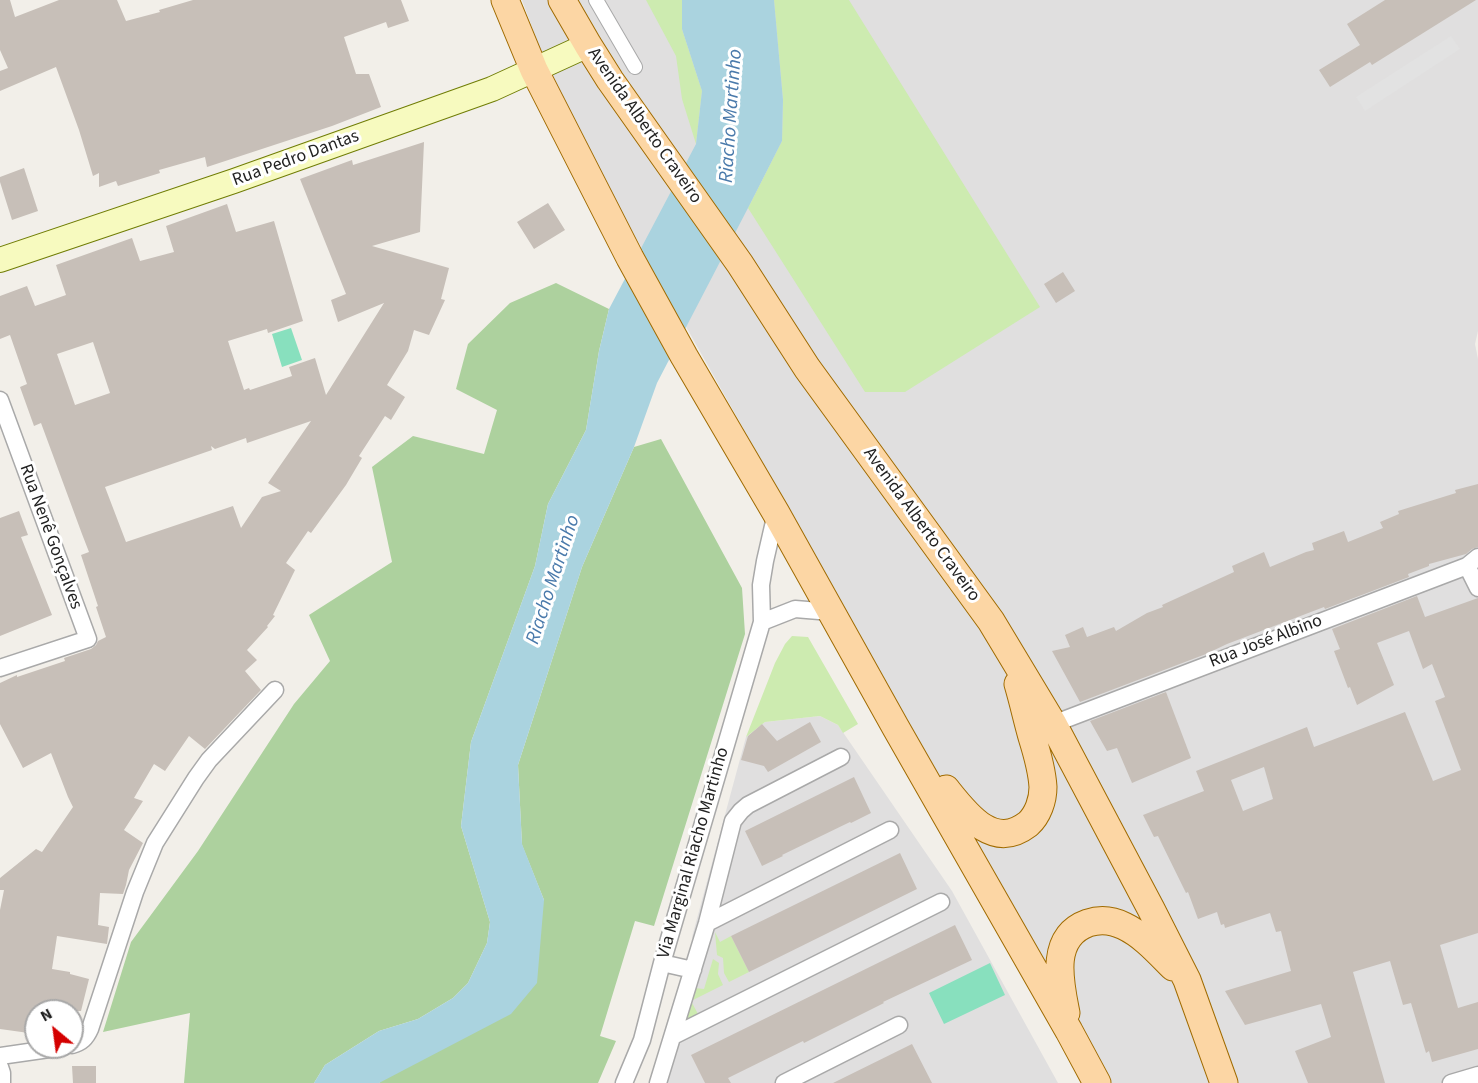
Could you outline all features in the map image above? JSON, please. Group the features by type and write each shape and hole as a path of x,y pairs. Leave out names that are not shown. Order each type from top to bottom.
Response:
{"main road":[{"path":"505,0 534,69 630,258 1097,1083"},
{"name":"Avenida Alberto Craveiro","path":"562,0 610,80 740,264 807,368 1008,647 1053,724 1187,981 1224,1083"},
{"name":"Rua Pedro Dantas","path":"0,260 234,181 492,89 588,45"},
{"path":"896,728 967,815 977,823 994,832 1002,833 1009,833 1026,825 1032,820 1040,805 1042,781 1037,752 1008,647"},
{"path":"1069,1031 1061,985 1060,960 1068,937 1083,925 1109,920 1124,926 1153,947 1187,981"}],"street":[{"path":"596,0 635,67"},
{"name":"Rua Nenê Gonçalves","path":"0,400 88,639 0,668"},
{"name":"Via Marginal Riacho Martinho","path":"624,1083 642,1040 662,963 762,622 761,585 776,513"},
{"path":"1473,561 1478,588"},
{"name":"Rua José Albino","path":"1053,724 1473,561"},
{"path":"762,622 795,609 831,612"},
{"path":"84,1039 90,1029 135,892 155,843 209,760 275,690"},
{"path":"658,1083 707,923 734,820 748,805 841,757"},
{"path":"707,923 890,831"},
{"path":"673,1036 941,902"},
{"path":"662,963 693,970"},
{"path":"784,1083 899,1025"},
{"path":"0,1056 24,1053"},
{"path":"0,1067 2,1083"},
{"path":"1451,1083 1478,1075"}],"shaded area":[{"path":"522,0 1478,0 1478,331 1475,344 1478,359 1478,1081 1470,1083 1112,1083 582,142 543,57"},
{"path":"1451,36 1460,49 1365,111 1356,97"},
{"path":"820,716 838,725 952,891 1058,1083 649,1083 674,999 686,992 701,954 692,937 746,737 765,722"}],"green space":[{"path":"646,0 682,0 682,29 702,91 696,144 682,99 676,56"},
{"path":"774,0 849,0 1040,307 905,392 865,392 748,208 782,141 783,100"},
{"path":"556,283 609,309 599,351 586,430 548,504 535,566 471,742 461,826 490,922 487,943 468,983 453,998 418,1019 379,1031 325,1065 314,1083 184,1083 190,1013 103,1032 131,942 198,851 294,704 330,661 309,615 392,562 372,467 413,436 484,454 497,410 456,389 468,344 510,303"},
{"path":"291,328 302,360 282,367 272,334"},
{"path":"661,439 742,588 745,634 654,926 635,921 600,1036 616,1041 598,1083 379,1083 544,900 522,845 518,765 582,567 634,447"},
{"path":"792,636 808,637 858,724 843,733 838,725 820,716 765,722 746,737 775,663"},
{"path":"715,932 720,942 731,936 749,972 729,982 724,973 723,958 717,955"},
{"path":"713,959 719,963 718,974 723,985 691,1001 695,988 704,989"},
{"path":"990,963 1005,995 944,1024 929,993"},
{"path":"691,1001 698,1014 686,1020"}],"water":[{"name":"Riacho Martinho","path":"682,0 774,0 783,100 782,141 657,383 634,447 582,567 518,765 522,844 544,900 537,983 511,1014 379,1083 314,1083 325,1065 379,1031 418,1019 453,998 468,983 487,943 490,922 461,826 471,742 535,566 548,504 586,430 599,351 609,309 696,144 702,91 682,29"}],"building":[{"path":"0,0 10,0 15,17 59,0 117,0 126,21 193,0 401,0 409,21 388,28 386,22 344,37 356,74 369,74 381,107 332,126 207,167 205,157 159,170 160,173 118,186 116,181 99,187 99,173 93,176 56,67 0,91 0,71 8,68 0,50"},
{"path":"1385,0 1476,0 1372,65 1370,62 1330,87 1319,70 1360,45 1347,24"},
{"path":"424,142 420,232 372,246 449,268 441,299 445,300 429,335 414,330 408,351 387,385 405,397 391,420 385,416 359,456 362,458 346,485 311,533 308,531 286,563 295,570 273,615 275,616 247,650 257,660 245,671 261,690 205,749 189,736 165,771 154,764 134,798 143,801 124,830 143,843 129,870 123,894 100,893 98,925 109,927 107,944 57,936 52,969 70,972 70,974 89,979 84,999 24,999 24,1032 0,1029 0,910 4,890 0,890 0,878 36,849 42,852 73,807 51,753 23,768 0,724 0,683 17,675 17,677 65,661 64,658 91,649 98,641 106,637 81,555 89,552 41,423 34,426 20,387 27,384 10,335 0,339 0,296 27,286 35,306 66,295 56,265 132,238 140,261 174,252 166,226 227,204 236,232 274,221 303,321 268,333 267,329 228,341 244,390 292,376 289,367 315,358 326,395 384,303 338,322 331,300 346,294 300,179 352,160 353,165","holes":["93,342 110,393 75,405 57,354","311,421 268,483 281,491 262,497 241,528 233,506 126,542 105,487 212,450 211,446 215,449 246,438 247,443"]},
{"path":"24,168 38,211 12,220 0,177"},
{"path":"548,203 565,230 534,249 517,222"},
{"path":"1063,272 1075,291 1056,303 1044,284"},
{"path":"1478,484 1478,547 1466,554 1429,564 1429,566 1408,574 1409,577 1325,609 1324,607 1080,702 1052,651 1070,647 1065,635 1083,627 1087,637 1114,627 1116,631 1147,613 1163,607 1162,605 1234,572 1232,566 1264,552 1270,567 1314,550 1312,543 1344,531 1348,542 1383,528 1380,522 1399,514 1398,511"},
{"path":"19,511 28,535 21,537 52,615 0,636 0,518"},
{"path":"1417,596 1425,617 1478,598 1478,933 1440,945 1458,1008 1478,1002 1478,1049 1432,1062 1429,1051 1426,1053 1411,1003 1403,1005 1390,961 1353,972 1385,1083 1308,1083 1295,1051 1331,1037 1321,1004 1245,1025 1225,991 1291,971 1281,931 1276,932 1270,913 1225,928 1224,924 1221,925 1217,912 1198,919 1188,892 1186,893 1158,836 1154,837 1143,815 1204,791 1196,771 1307,727 1314,747 1405,712 1433,781 1461,770 1435,701 1445,697 1432,664 1423,669 1409,631 1377,643 1394,685 1357,705 1334,651 1340,649 1332,629","holes":["1264,767 1273,799 1243,811 1231,780"]},
{"path":"1166,692 1191,758 1132,783 1117,748 1107,751 1090,721"},
{"path":"810,722 821,742 768,772 764,766 741,760 748,736 762,724 777,741"},
{"path":"854,777 871,813 762,866 745,831"},
{"path":"900,853 917,889 749,972 731,936"},
{"path":"955,925 972,960 728,1078 731,1083 705,1083 691,1055"},
{"path":"912,1044 932,1083 833,1083"},
{"path":"72,1066 96,1066 96,1083 73,1083"}]}
